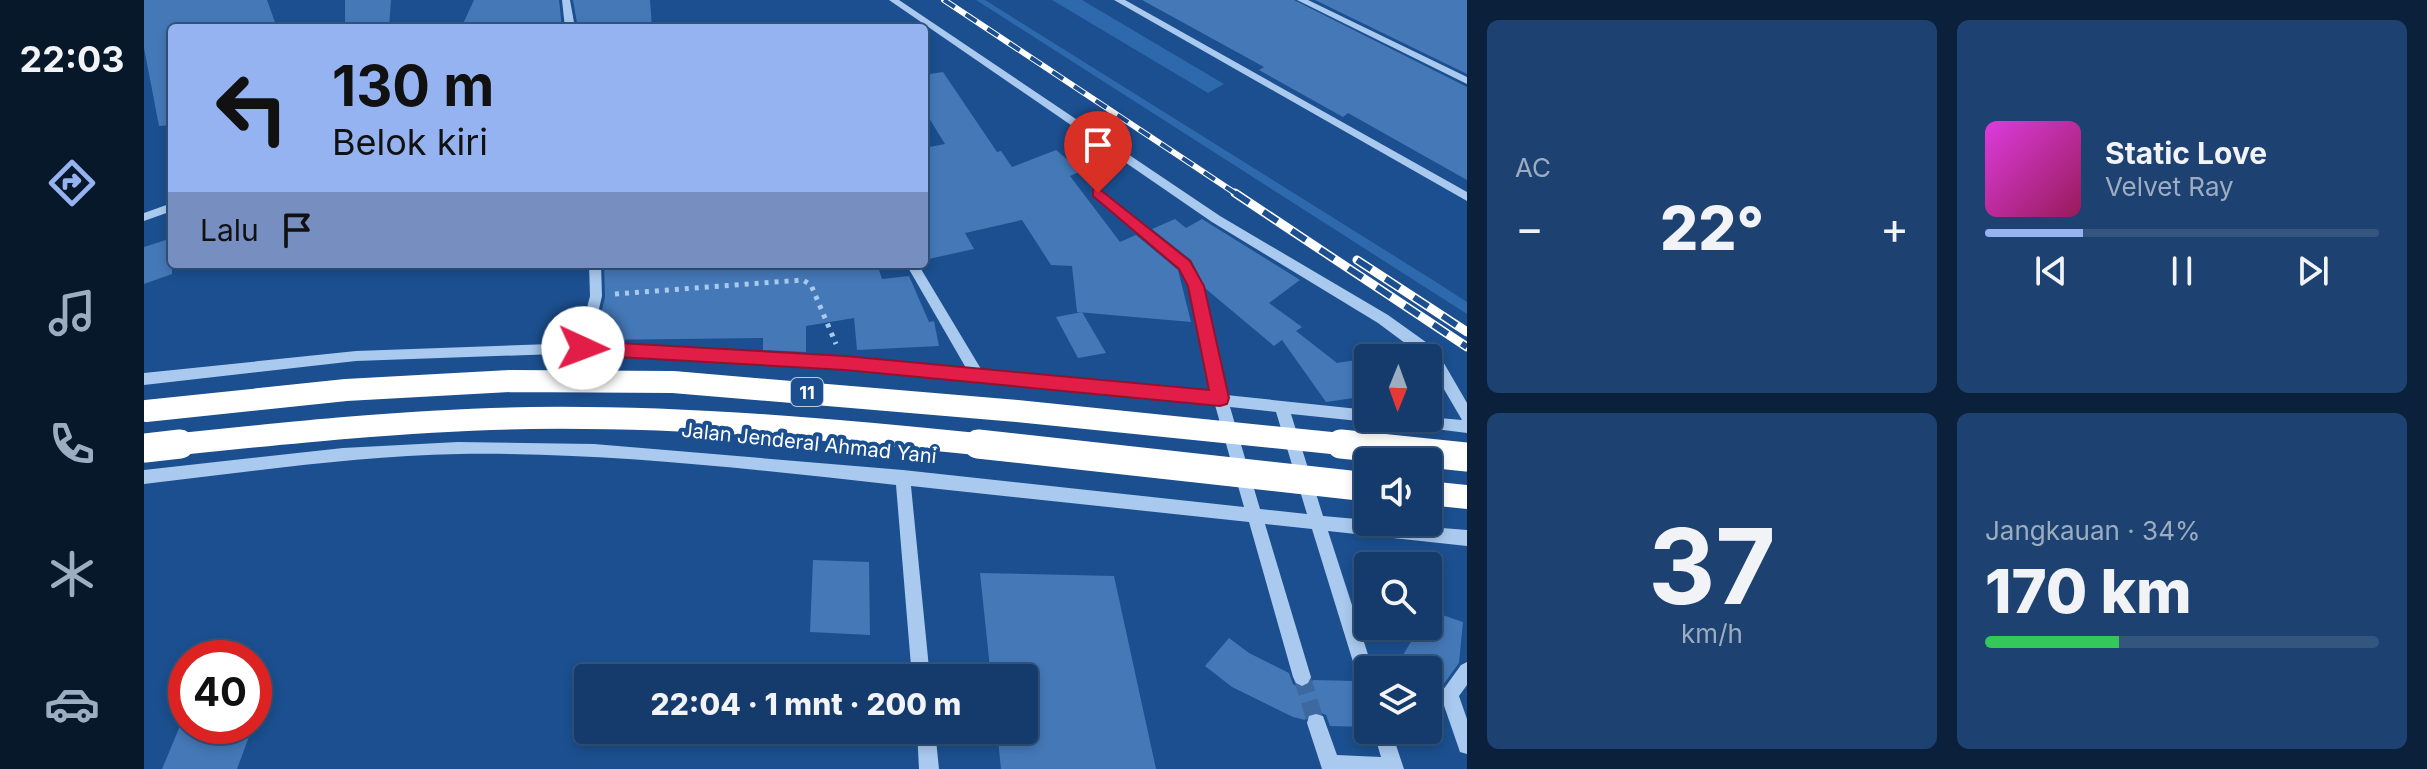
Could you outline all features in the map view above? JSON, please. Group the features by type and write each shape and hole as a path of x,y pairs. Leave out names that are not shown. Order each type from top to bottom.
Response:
{"highway":[{"name":"11","path":"144,412 346,390 510,381 673,382 1017,411 1467,457"},
{"name":"Jalan Jenderal Ahmad Yani","path":"144,448 325,428 479,420 672,420 799,428 1354,486"},
{"path":"1442,494 1467,497"}],"street":[{"path":"566,0 569,24"},
{"path":"893,0 1216,219 1383,319 1425,349 1467,416"},
{"path":"1118,0 1467,197"},
{"path":"1301,0 1467,81"},
{"path":"1098,193 1185,265 1196,286 1220,398 1302,677"},
{"path":"144,217 168,208"},
{"path":"583,348 596,296 595,268"},
{"path":"914,268 977,374"},
{"path":"144,379 356,356 583,348 977,374 1354,414"},
{"path":"1281,406 1360,656"},
{"path":"1442,424 1467,427"},
{"name":"Jalan Jenderal Ahmad Yani","path":"144,477 343,455 458,448 594,450 903,477 1467,538"},
{"path":"903,477 920,664"},
{"path":"1467,671 1449,694 1467,745"},
{"path":"1316,723 1332,767 1394,768 1386,744"},
{"path":"927,744 929,769"}],"path":[{"path":"596,296 803,280 811,285 845,363"}],"shaded area":[{"path":"976,0 985,0 1436,282 1467,302 1467,314"},
{"path":"1052,0 1082,0 1224,84 1208,93"}],"building":[{"path":"144,0 267,0 276,24 168,24 168,125 159,126 144,48"},
{"path":"345,0 391,0 389,24 345,24"},
{"path":"474,0 559,0 562,24 463,24"},
{"path":"573,0 650,0 652,24 577,24"},
{"path":"1142,0 1294,0 1467,87 1467,180 1348,113 1343,117 1259,70 1264,67"},
{"path":"1315,0 1467,0 1467,74"},
{"path":"943,72 997,152 1001,151 1012,167 1056,150 1081,171 1070,176 1120,242 1136,235 1178,270 1191,322 1077,312 1072,266 1051,265 1022,220 965,233 974,249 928,259 928,147 945,144 928,116 928,74"},
{"path":"1175,219 1186,228 1202,219 1300,280 1269,303 1302,327 1296,331 1337,363 1354,360 1354,398 1326,402 1282,340 1274,346 1206,289 1191,260 1152,229"},
{"path":"168,239 168,268 172,268 172,274 144,284 144,247"},
{"path":"604,268 878,268 882,279 909,276 929,322 934,321 939,346 857,350 854,318 806,326 806,352 763,350 763,338 595,340 605,297"},
{"path":"1082,312 1106,353 1078,358 1056,317"},
{"path":"813,560 869,562 870,635 810,632"},
{"path":"980,573 1114,576 1156,769 1001,769 998,744 1038,744 1038,664 990,664"},
{"path":"1442,615 1463,622 1459,663 1442,686 1442,656 1402,656 1412,640 1442,640"},
{"path":"1229,638 1249,653 1289,673 1293,684 1301,689 1313,680 1354,681 1354,727 1330,726 1326,715 1317,711 1308,713 1305,720 1293,717 1232,687 1205,666"},
{"path":"172,744 246,744 237,769 162,769"}],"tunnel":[{"path":"1302,677 1316,723"}],"railway":[{"path":"944,0 1238,195"},
{"path":"1235,193 1467,347"},
{"path":"1357,260 1467,332"}],"route":[{"path":"583,348 845,363 1220,398 1196,286 1185,265 1098,193"}]}
